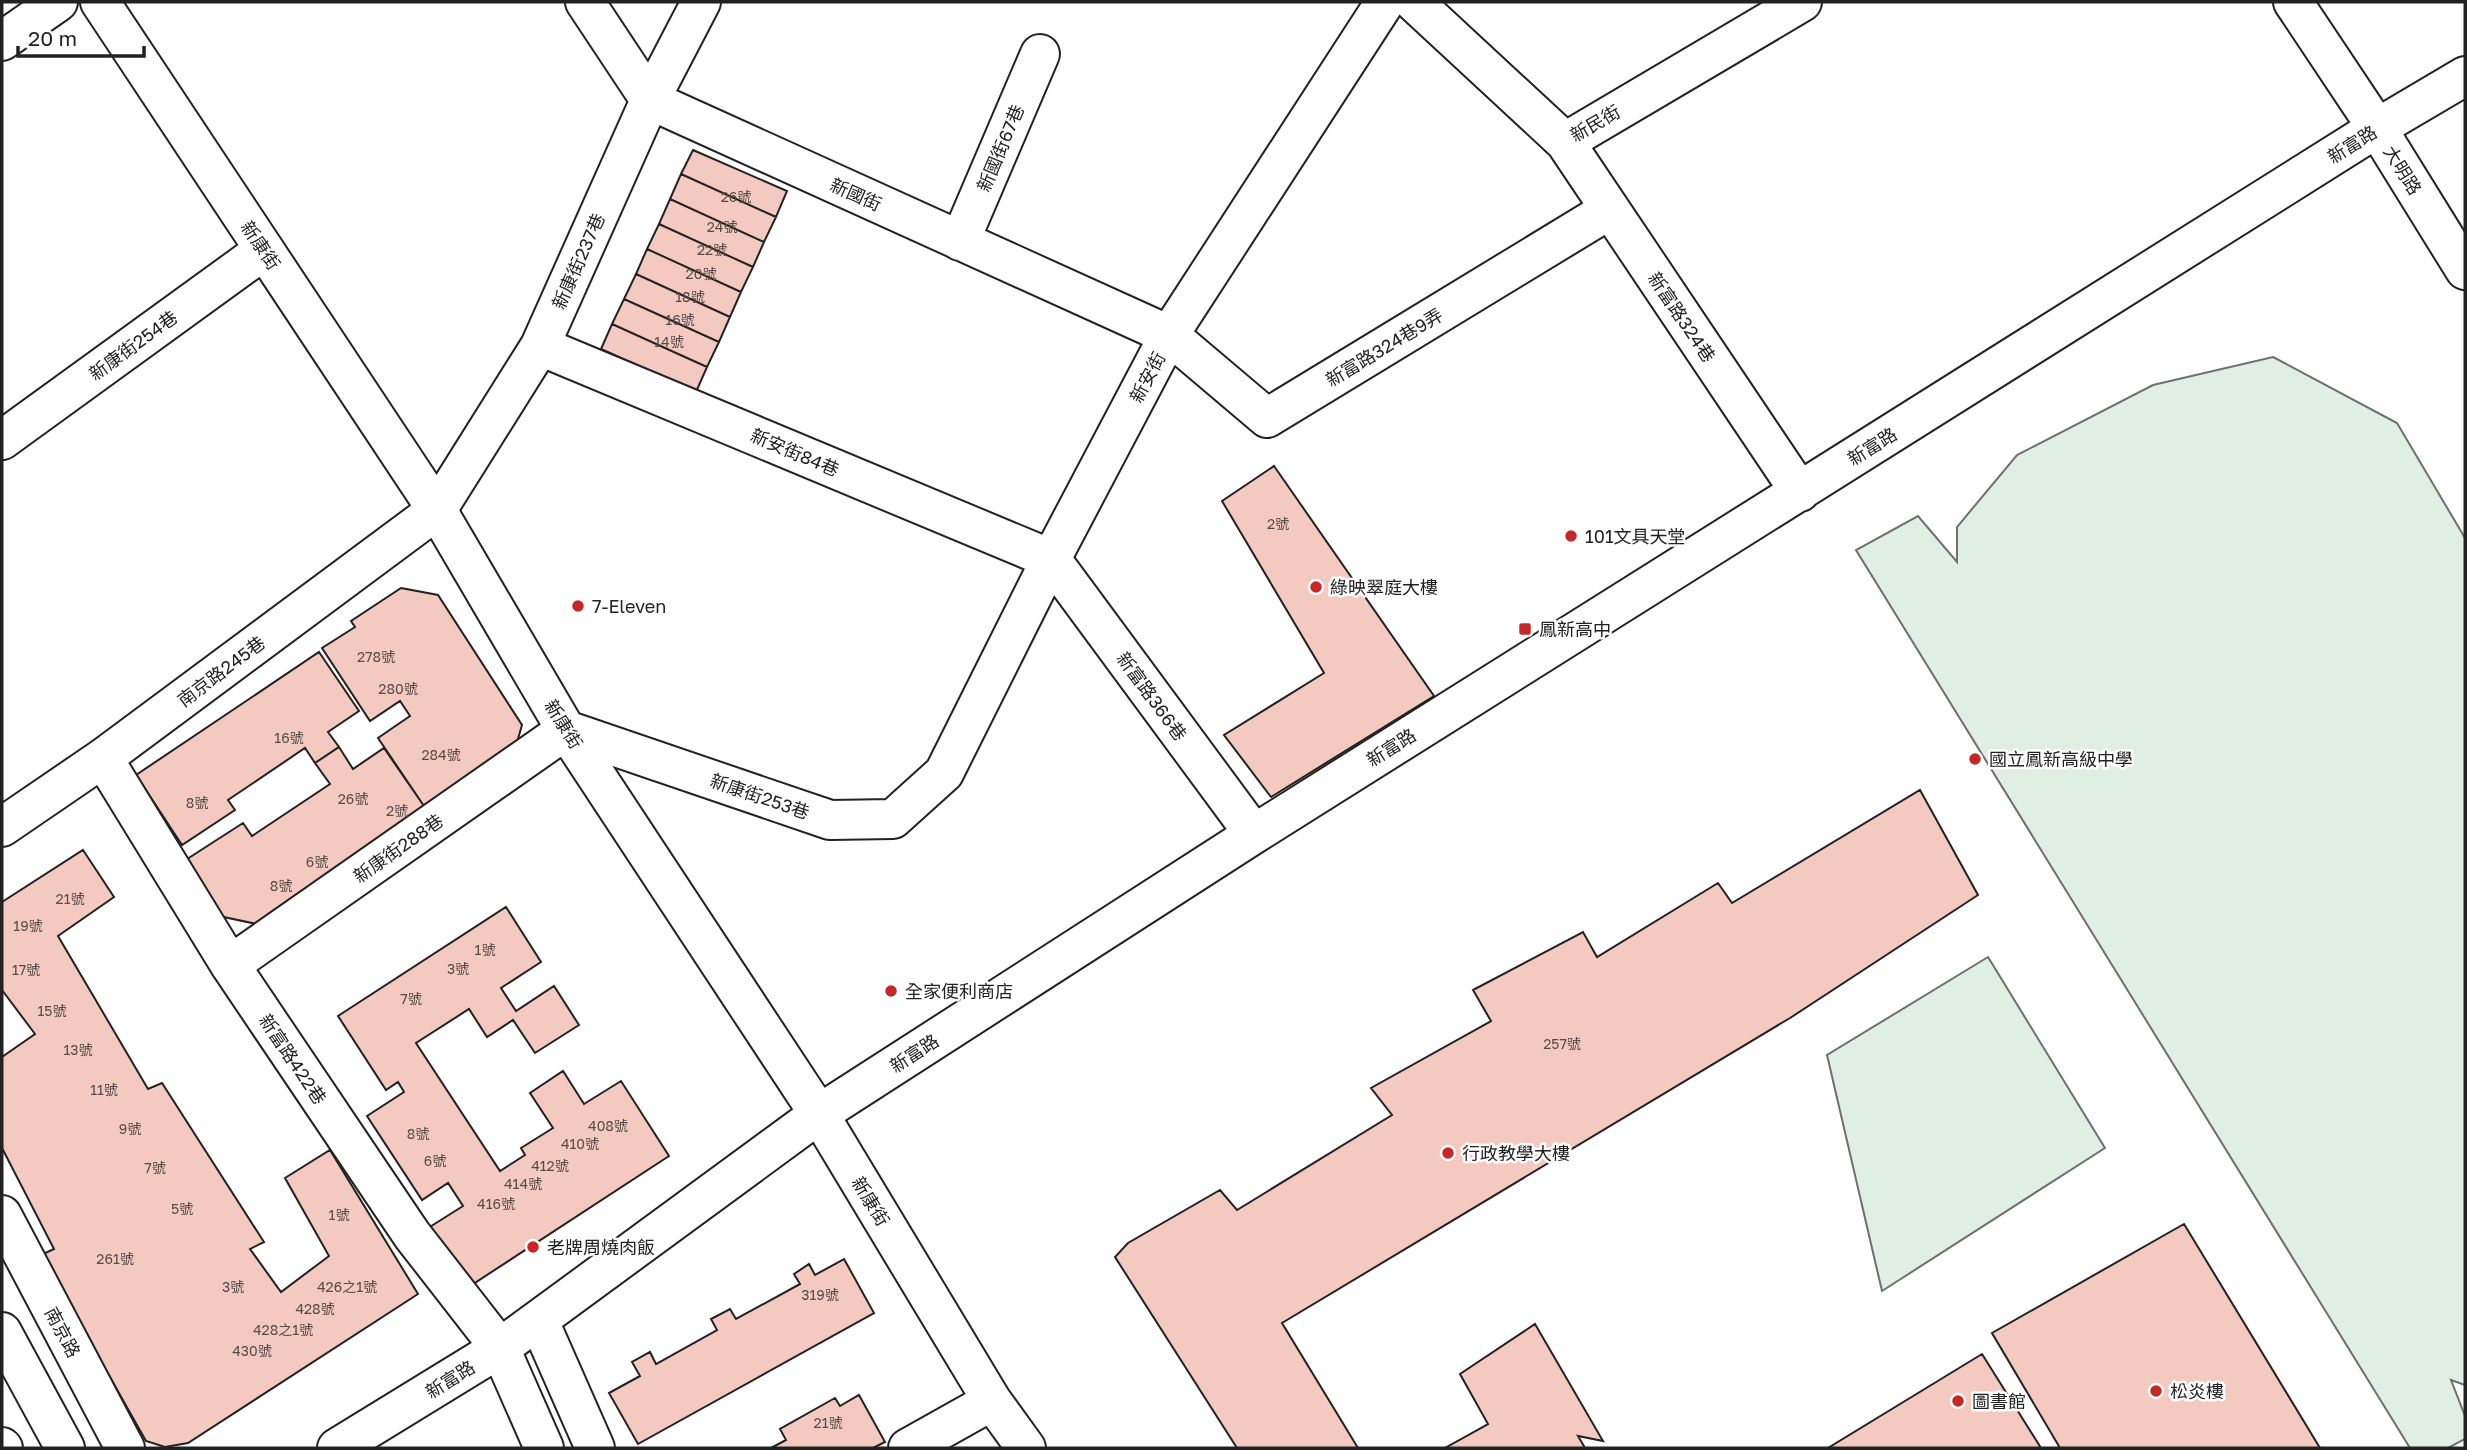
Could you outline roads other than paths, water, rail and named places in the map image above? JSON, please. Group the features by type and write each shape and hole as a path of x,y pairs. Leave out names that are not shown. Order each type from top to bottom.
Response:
{"street":[{"path":"2,41 58,2"},
{"name":"新康街","path":"100,2 437,510 566,730 819,1114 992,1401 1026,1448"},
{"path":"585,2 650,100"},
{"name":"新康街237巷","path":"437,510 540,346 650,100 701,2"},
{"name":"新安街","path":"944,773 1051,559 1169,335 1385,2"},
{"name":"新民街","path":"1414,2 1565,142 1802,2"},
{"name":"大明路","path":"2293,2 2377,128 2465,270"},
{"name":"新國街67巷","path":"960,241 1040,54"},
{"name":"新富路","path":"337,1448 540,1321 819,1114 1254,834 2377,128 2465,76"},
{"name":"新國街","path":"650,100 1169,335"},
{"name":"新富路324巷","path":"1565,142 1800,492"},
{"name":"新富路324巷9弄","path":"1169,335 1267,418 1609,210"},
{"name":"新康街254巷","path":"2,440 264,250"},
{"name":"新安街84巷","path":"540,346 1051,559"},
{"name":"南京路245巷","path":"2,827 103,758 437,510"},
{"name":"新富路366巷","path":"1051,559 1254,834"},
{"name":"新康街253巷","path":"566,730 830,820 893,819 944,773"},
{"name":"新康街288巷","path":"230,965 566,730"},
{"name":"新富路422巷","path":"103,758 230,965 412,1235 500,1348 544,1448"},
{"name":"南京路","path":"2,1215 125,1448"},
{"path":"540,1321 595,1448"},
{"path":"2,1332 65,1448"},
{"path":"908,1448 992,1401"}],"place":[{"name":"101文具天堂","path":"1571,536"},
{"name":"綠映翠庭大樓","path":"1316,587"},
{"name":"7-Eleven","path":"578,606"},
{"name":"鳳新高中","path":"1525,629"},
{"name":"國立鳳新高級中學","path":"1975,759"},
{"name":"全家便利商店","path":"891,991"},
{"name":"行政教學大樓","path":"1448,1153"},
{"name":"老牌周燒肉飯","path":"533,1247"},
{"name":"松炎樓","path":"2156,1391"},
{"name":"圖書館","path":"1958,1401"}]}
